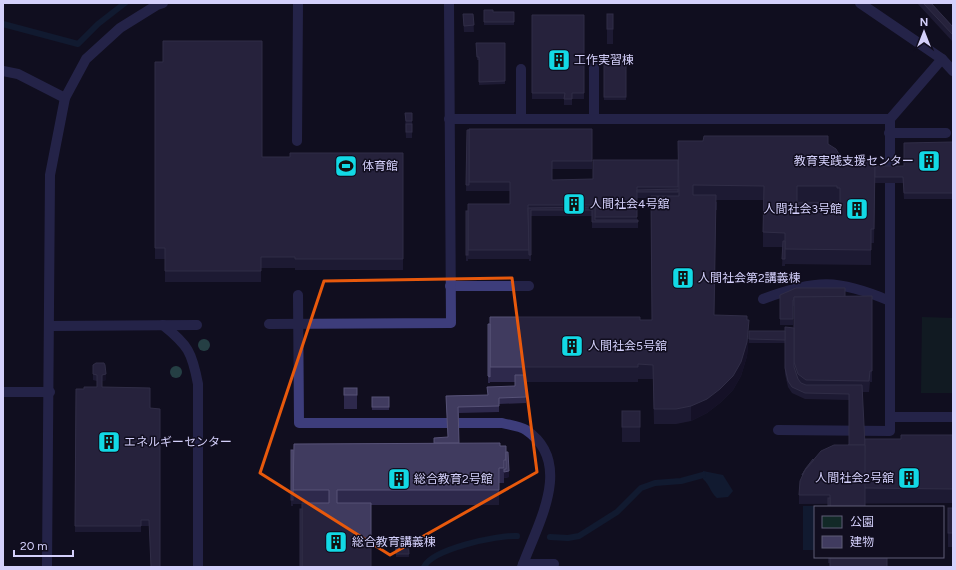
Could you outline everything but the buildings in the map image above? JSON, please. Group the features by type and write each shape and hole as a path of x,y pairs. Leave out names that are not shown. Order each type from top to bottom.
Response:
{"lane":[{"path":"47,567 50,392 50,174 65,98 86,59 120,28 157,5 164,3"},
{"path":"297,141 298,3"},
{"path":"269,324 451,323 449,3"},
{"path":"860,3 942,60 953,71"},
{"path":"778,430 890,431 890,119 942,60"},
{"path":"594,67 594,119"},
{"path":"521,69 521,119"},
{"path":"3,71 18,74 65,98"},
{"path":"449,119 890,119"},
{"path":"889,133 946,133"},
{"path":"763,299 805,285 821,283 854,287 890,301"},
{"path":"450,286 528,286"},
{"path":"298,295 299,423 502,423 525,429 541,445 550,464 550,493 522,565 554,564"},
{"path":"163,325 181,339 193,360 198,384 198,567"},
{"path":"50,326 197,325"},
{"path":"3,392 50,392"},
{"path":"890,417 953,417"}],"highlighted area":[{"path":"512,278 537,472 390,555 260,473 324,281"}],"green space":[{"path":"922,317 953,318 953,393 921,393"}],"water":[{"path":"703,471 723,475 733,491 728,497 717,498 715,496 703,479"},
{"path":"803,506 814,506 814,550 803,550"}],"waterway":[{"path":"3,24 78,44 98,24 125,3"},
{"path":"550,537 568,538 579,536 617,512 641,488 655,483 681,481 703,475"},
{"path":"424,567 429,560 439,554 466,544 495,538 517,536"}],"place":[{"name":"工作実習棟","path":"559,60"},
{"name":"教育実践支援センター","path":"929,161"},
{"name":"体育館","path":"346,166"},
{"name":"人間社会4号舘","path":"574,204"},
{"name":"人間社会3号館","path":"857,209"},
{"name":"人間社会第2講義棟","path":"683,278"},
{"name":"人間社会5号舘","path":"572,346"},
{"name":"エネルギーセンター","path":"109,442"},
{"name":"人間社会2号舘","path":"909,478"},
{"name":"総合教育2号館","path":"399,479"},
{"name":"総合教育講義棟","path":"336,542"}]}
